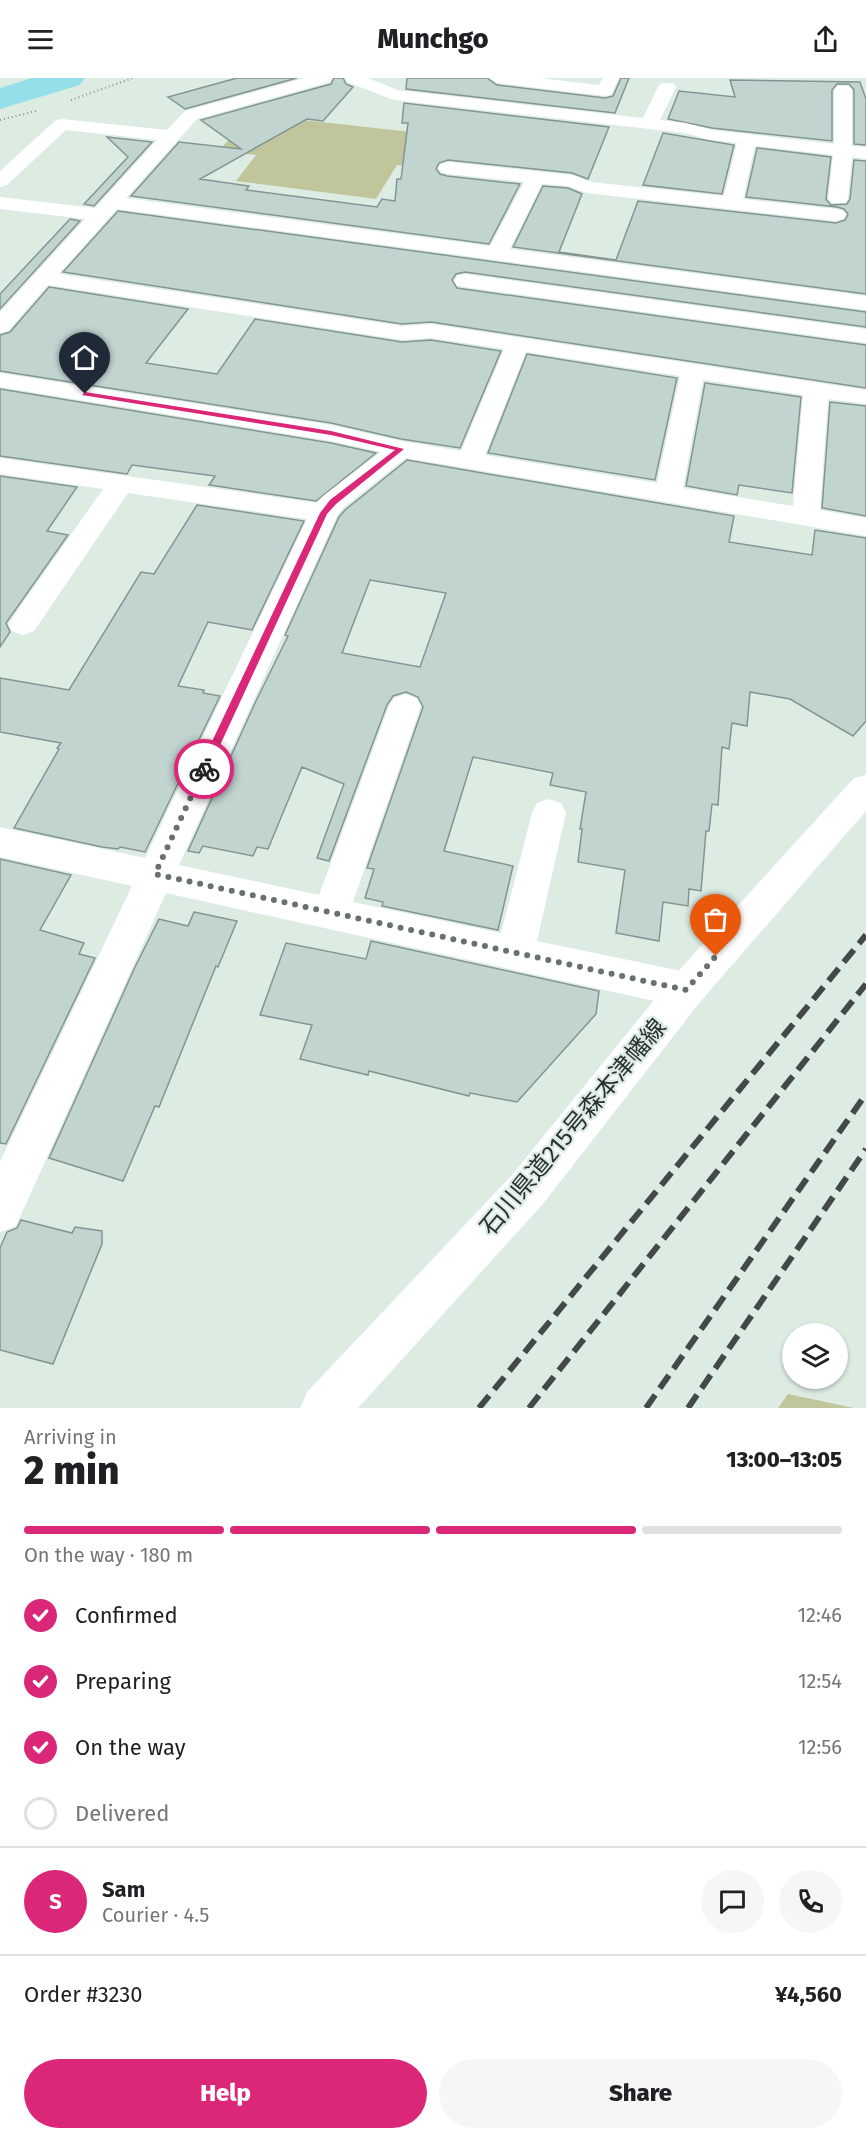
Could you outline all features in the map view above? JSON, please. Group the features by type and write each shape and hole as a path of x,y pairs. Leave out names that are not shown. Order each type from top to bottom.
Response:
{"street":[{"path":"0,326 28,286 106,208 191,115 324,78"},
{"path":"353,78 394,95 649,124 747,139 866,153"},
{"path":"383,91 402,78"},
{"path":"497,78 608,84 589,117"},
{"path":"649,124 667,87"},
{"path":"448,168 572,181 586,187 732,204 837,207 843,150 841,88"},
{"path":"0,181 62,124 171,136"},
{"path":"732,204 747,139"},
{"path":"497,254 536,177"},
{"path":"0,203 106,208 497,254 866,303"},
{"path":"465,281 866,336"},
{"path":"28,286 402,333 430,331 866,397"},
{"path":"471,461 518,344"},
{"path":"668,494 693,371"},
{"path":"0,380 331,433 401,449 866,527"},
{"path":"806,517 816,390"},
{"path":"0,1210 324,513 333,502 401,449"},
{"path":"0,466 324,513"},
{"path":"23,624 121,483"},
{"path":"331,913 405,706"},
{"name":"石川県道215号森本津幡線","path":"325,1408 527,1190 686,990 866,788"},
{"path":"515,953 549,813"},
{"path":"0,842 686,990"}],"green space":[{"path":"250,114 438,135 435,169 397,165 376,199 236,181 256,155 219,151"},
{"path":"788,1394 854,1408 778,1408"}],"building":[{"path":"237,78 297,78 185,109 168,97"},
{"path":"334,78 343,78 346,84 353,87 323,121 307,119 200,179 249,186 246,190 377,207 382,199 395,201 397,179 401,179 408,123 402,123 404,103 609,127 588,179 572,173 448,160 439,163 436,169 440,174 447,176 520,184 489,244 131,196 179,142 241,149 201,120 331,84"},
{"path":"407,78 487,78 497,85 605,98 613,96 621,78 629,78 615,113 406,89"},
{"path":"730,80 860,82 866,99 866,145 854,144 854,90 849,84 837,84 832,90 832,141 712,128 668,119 679,91 735,97"},
{"path":"663,133 734,145 722,194 643,185"},
{"path":"107,137 152,142 94,206 84,204 128,157"},
{"path":"757,148 831,157 826,199 831,205 847,204 850,199 854,160 866,161 866,294 513,247 543,186 568,188 582,194 559,252 616,260 638,201 836,223 845,220 848,214 844,209 837,207 746,197"},
{"path":"118,211 866,312 866,327 465,272 456,274 452,280 457,288 866,345 866,388 431,322 402,324 63,272"},
{"path":"70,219 80,221 0,309 0,294"},
{"path":"49,287 188,309 146,363 217,374 255,319 402,342 431,340 501,351 460,448 401,439 331,423 0,371 0,335 10,332"},
{"path":"527,354 677,378 655,480 488,453"},
{"path":"705,383 801,397 792,493 739,485 737,495 686,486"},
{"path":"0,389 331,443 376,453 316,501 209,485 215,476 132,465 127,474 0,456"},
{"path":"830,402 866,406 866,516 822,508"},
{"path":"407,460 734,516 729,542 812,555 815,530 866,538 866,721 853,736 790,699 750,692 747,726 732,723 729,749 722,747 718,805 712,804 709,831 706,831 701,891 689,889 688,906 663,902 659,941 616,933 625,870 578,862 586,792 550,785 553,773 473,757 444,851 513,866 498,930 382,906 383,902 365,898 374,869 367,868 423,707 418,697 406,692 393,696 387,705 329,861 317,858 344,784 302,767 268,849 257,847 253,856 203,846 199,853 188,851 288,636 285,635 339,517","holes":["370,580 446,593 420,667 342,653"]},
{"path":"0,476 77,487 47,531 68,535 6,623 10,632 0,647"},
{"path":"197,505 304,521 252,630 208,622 178,686 204,690 203,693 220,696 145,852 120,847 118,849 102,847 14,828 61,743 0,732 0,678 69,690 141,572 154,574"},
{"path":"0,859 71,875 40,930 84,943 79,954 95,958 6,1144 0,1143"},
{"path":"194,912 237,921 218,967 216,966 159,1107 155,1106 123,1181 49,1158 159,919 188,926"},
{"path":"371,941 599,991 596,1014 517,1102 470,1093 469,1096 369,1071 368,1075 300,1059 312,1025 260,1015 286,943 366,959"},
{"path":"21,1220 72,1233 75,1227 102,1231 102,1244 53,1364 0,1350 0,1248 7,1232 17,1228"}],"waterway":[{"path":"0,99 68,78"}],"railway":[{"path":"479,1408 866,935"},
{"path":"529,1408 866,984"},
{"path":"646,1408 866,1094"},
{"path":"688,1408 866,1149"}],"way so far":[{"path":"204,769 155,874 686,990 716,956"}],"route":[{"path":"85,394 331,433 401,449 333,502 324,513 204,769"}]}
